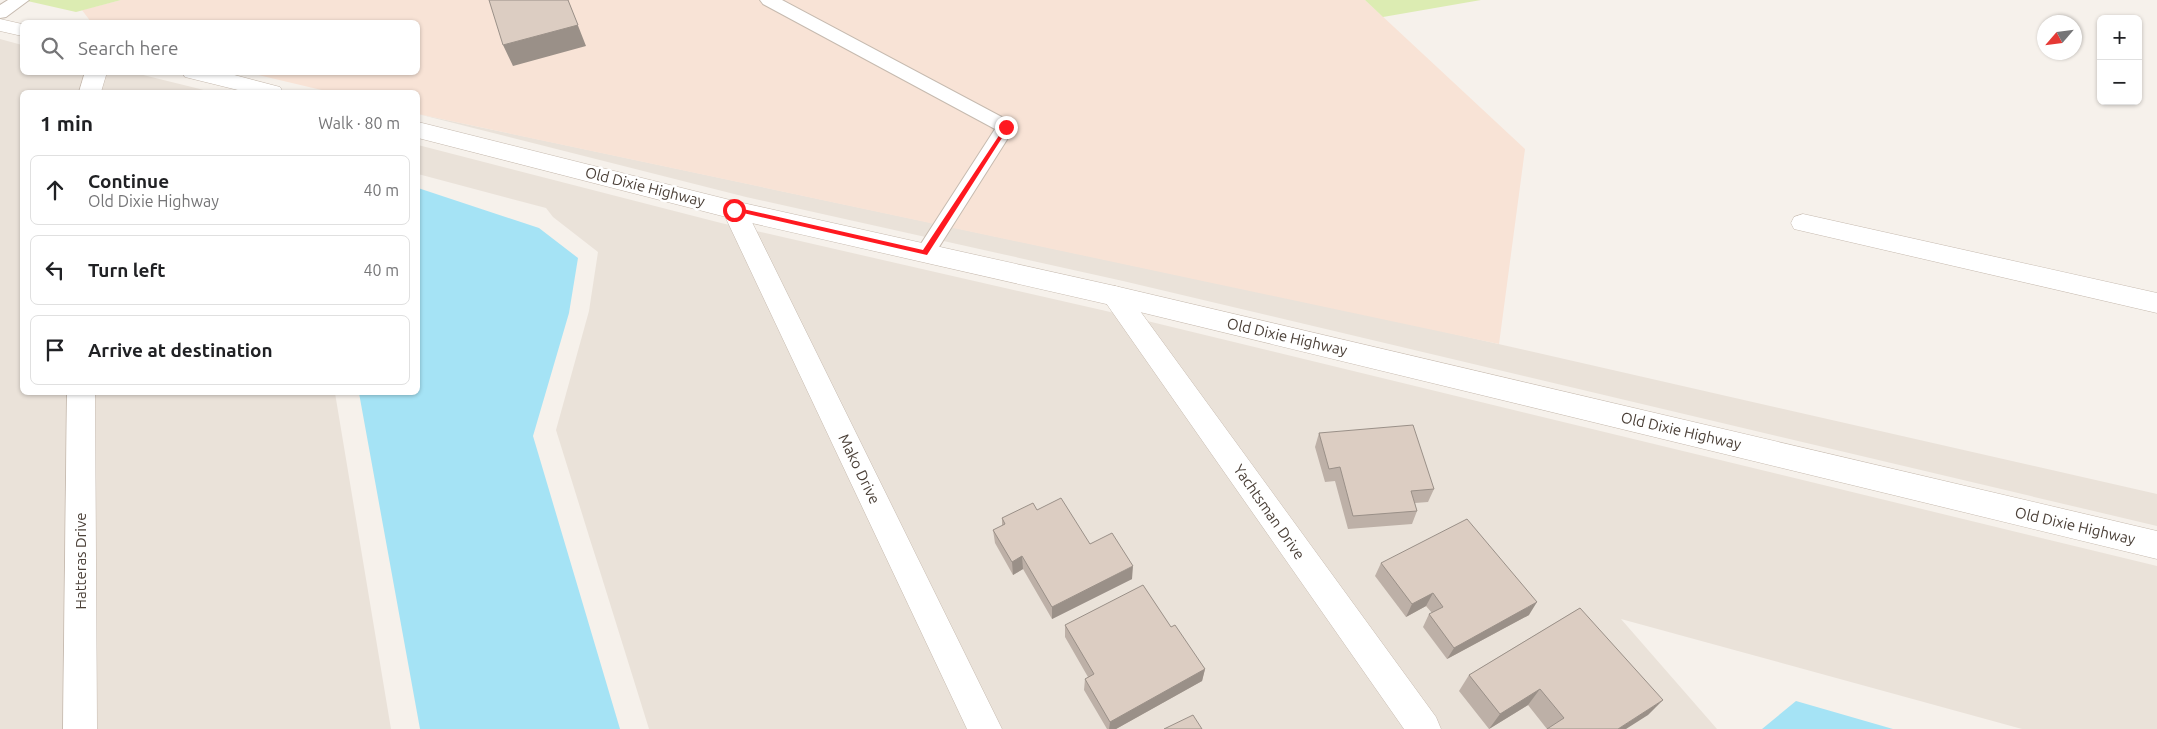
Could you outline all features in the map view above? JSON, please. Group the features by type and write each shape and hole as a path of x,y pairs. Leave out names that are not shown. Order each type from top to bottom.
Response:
{"street":[{"path":"0,25 20,30"},
{"path":"91,90 95,75"},
{"path":"205,75 264,90"},
{"name":"Old Dixie Highway","path":"420,131 734,210 1115,296 2157,545"},
{"name":"Mako Drive","path":"734,210 985,729"},
{"path":"1803,223 2157,303"},
{"name":"Yachtsman Drive","path":"1115,296 1424,729"},
{"name":"Hatteras Drive","path":"80,729 81,395"}],"lane":[{"path":"0,13 20,0"},
{"path":"769,0 1006,127 924,253"}],"shaded area":[{"path":"121,0 1365,0 1525,149 1499,344 420,114 420,90 322,90 258,75 420,75 420,20 90,20 82,10"},
{"path":"0,39 20,44 20,75 143,75 204,90 20,90 20,395 335,395 391,729 0,729"},
{"path":"420,114 1428,328 2157,494 2157,526 1123,281 746,197"},
{"path":"420,146 721,223 1106,311 2157,566 2157,729 2022,729 1621,619 1717,729 649,729 556,430 589,311 598,252 553,217 546,208 420,175"}],"green space":[{"path":"23,0 121,0 76,12"},
{"path":"1365,0 1481,0 1383,17"}],"water":[{"path":"420,189 539,228 578,258 569,313 533,436 620,729 420,729 359,395 420,395"},
{"path":"1796,701 1893,729 1762,729"}],"building":[{"path":"489,0 568,0 578,25 503,45"},
{"path":"1413,425 1434,489 1411,491 1417,511 1353,516 1340,467 1329,469 1319,433"},
{"path":"1061,498 1090,544 1112,533 1133,566 1052,607 1022,556 1012,562 993,530 1005,524 1002,518 1033,503 1037,510"},
{"path":"1467,519 1537,602 1454,648 1429,614 1443,607 1433,593 1412,604 1381,563"},
{"path":"1143,585 1171,627 1175,625 1205,669 1110,722 1085,679 1094,674 1065,625"},
{"path":"1580,608 1663,700 1618,729 1547,729 1564,718 1540,689 1500,714 1469,675"},
{"path":"1193,715 1202,729 1164,729"}],"route":[{"path":"734,210 924,253 1006,127"}]}
